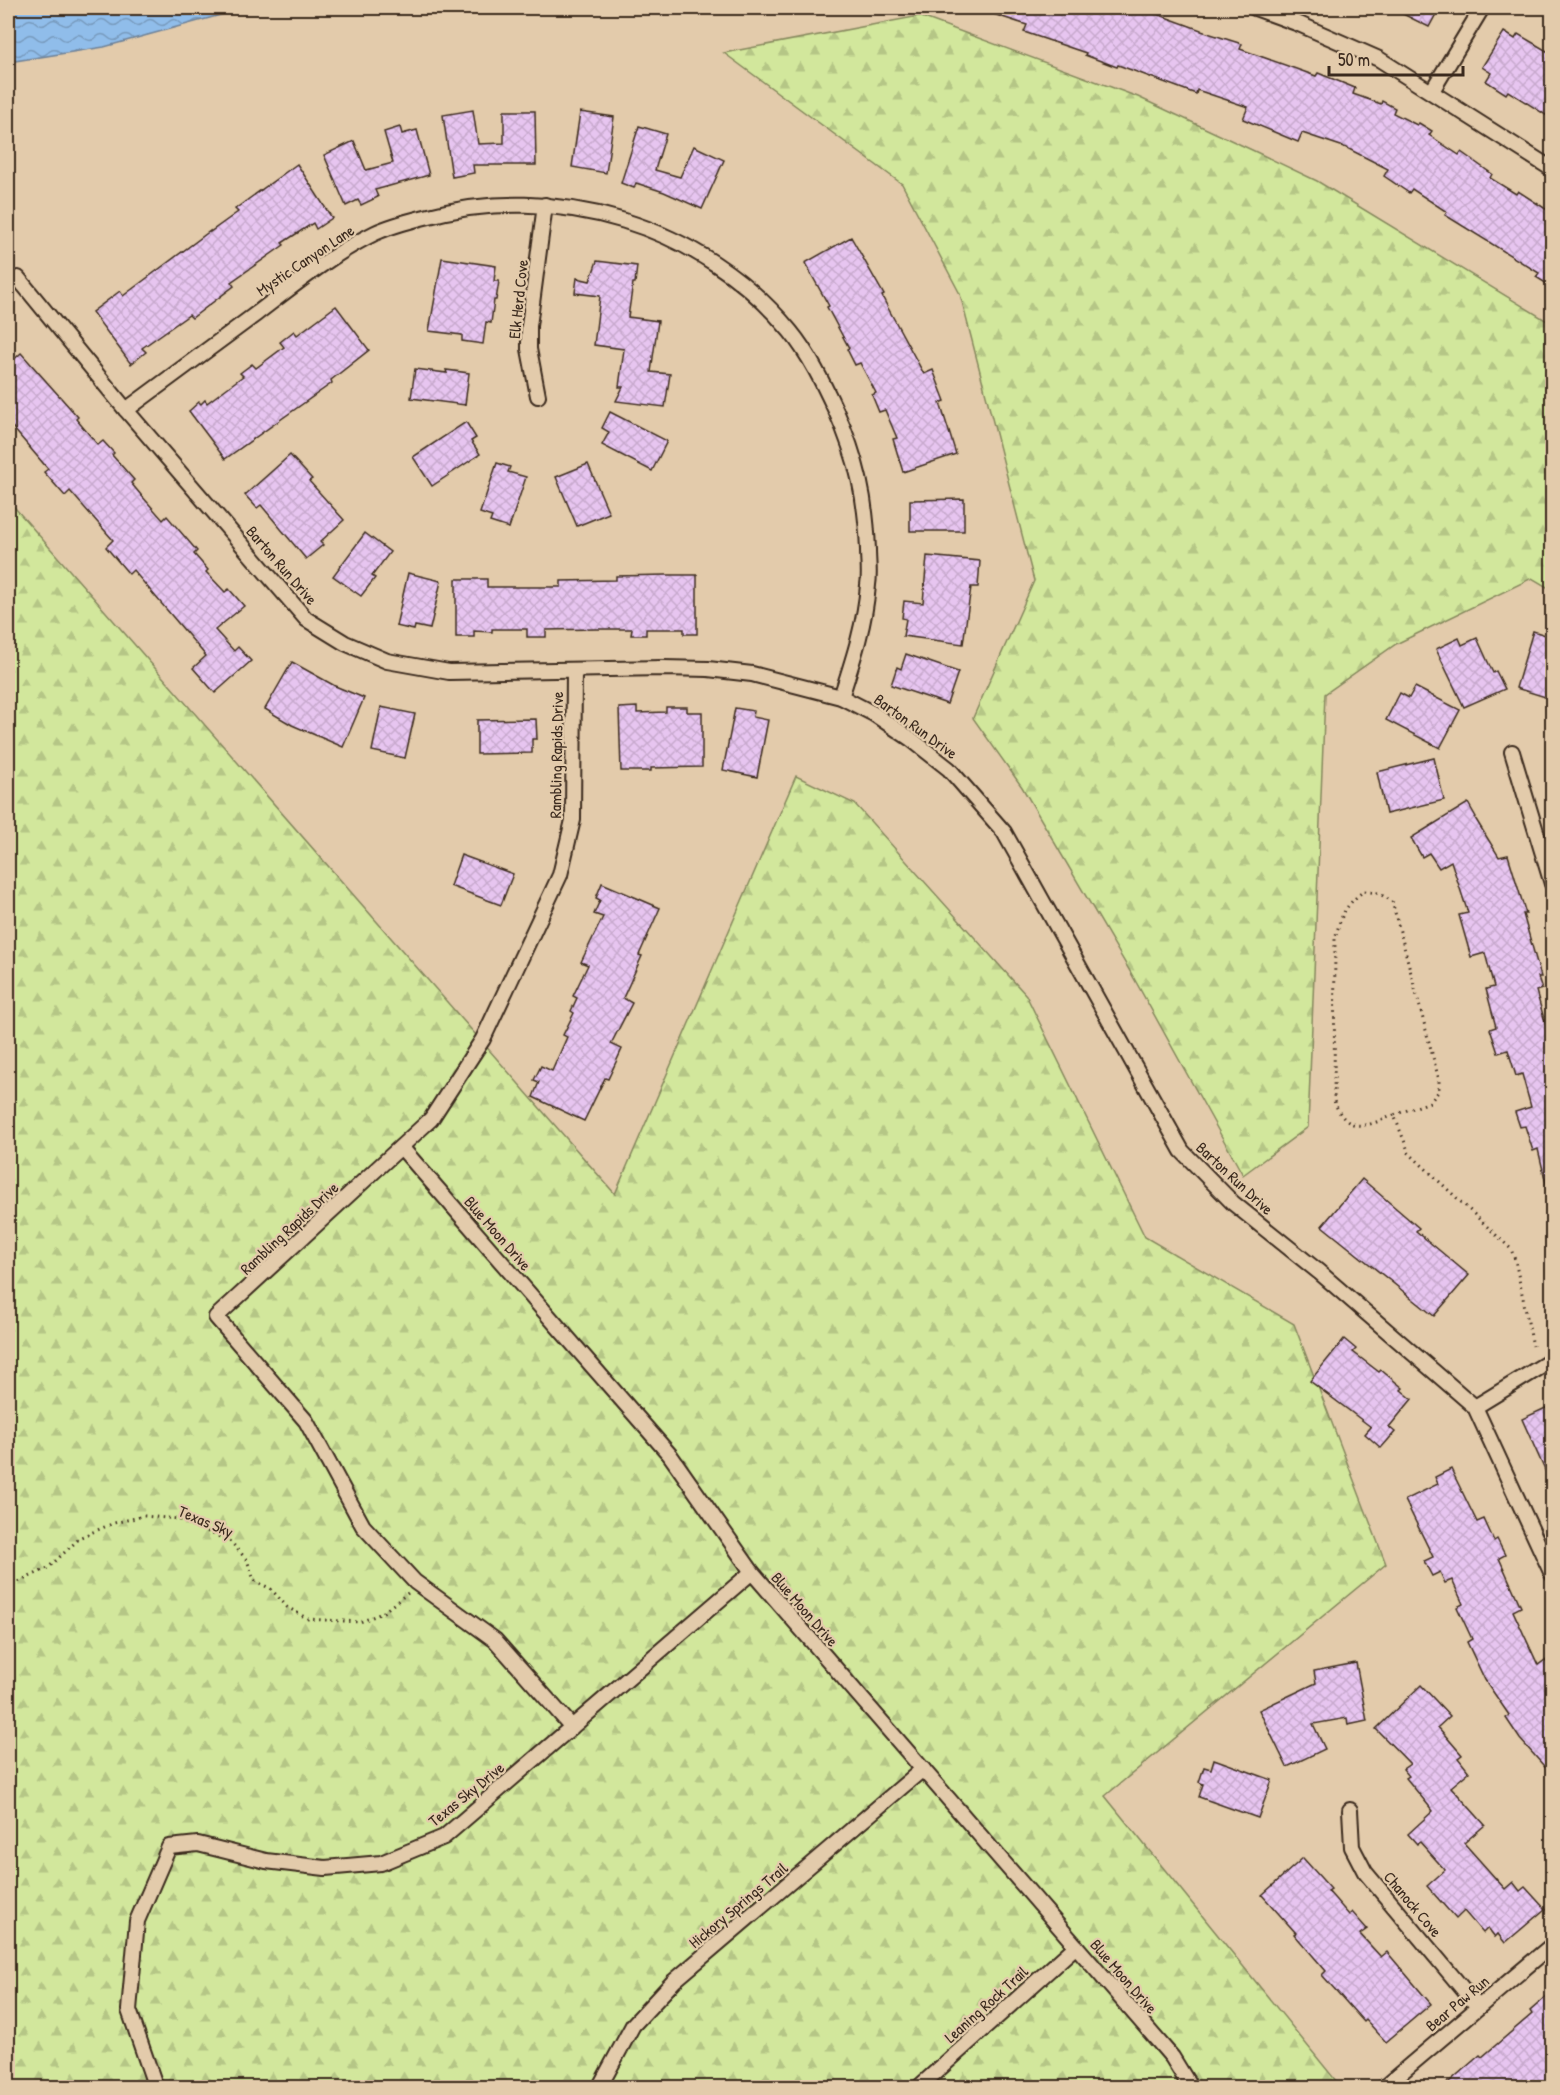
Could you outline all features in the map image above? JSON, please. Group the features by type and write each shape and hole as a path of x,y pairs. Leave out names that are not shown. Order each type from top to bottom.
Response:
{"street":[{"path":"1255,8 1299,24 1379,59 1552,169"},
{"path":"1432,91 1482,8"},
{"name":"Elk Herd Cove","path":"538,396 529,349 529,326 545,205"},
{"name":"Mystic Canyon Lane","path":"126,410 302,279 340,253 377,232 427,216 482,206 545,205 581,209 623,219 661,233 714,262 757,297 791,331 822,380 850,443 861,486 867,528 869,583 859,643 841,696"},
{"name":"Barton Run Drive","path":"18,278 126,410 306,619 345,643 387,661 449,672 663,668 708,669 752,674 841,696 883,720 950,769 1004,832 1182,1151 1233,1203 1319,1272 1475,1407 1552,1574"},
{"name":"Rambling Rapids Drive","path":"572,1727 495,1640 415,1581 363,1526 306,1421 216,1317 431,1119 483,1039 560,875 573,820 574,670"},
{"path":"1512,752 1552,884"},
{"name":"Blue Moon Drive","path":"401,1147 670,1455 752,1572 1172,2057 1191,2088"},
{"path":"1475,1407 1552,1360"},
{"name":"Texas Sky Drive","path":"156,2088 129,2010 137,1921 169,1847 198,1844 266,1861 325,1868 381,1863 444,1837 752,1572"},
{"name":"Hickory Springs Trail","path":"599,2088 602,2078 633,2025 674,1981 923,1769"},
{"name":"Chanock Cove","path":"1350,1810 1352,1847 1365,1872 1478,2007"},
{"name":"Bear Paw Run","path":"1383,2088 1552,1945"},
{"name":"Leaning Rock Trail","path":"918,2088 1076,1946"}],"path":[{"path":"1364,891 1378,893 1392,901 1439,1080 1439,1091 1430,1102 1394,1115 1370,1125 1350,1124 1340,1116 1334,1101 1335,939 1342,914 1350,901 1364,891"},
{"path":"1394,1115 1409,1153 1511,1249 1533,1346"},
{"path":"8,1126 8,1132"},
{"name":"Texas Sky","path":"8,1587 48,1568 81,1537 114,1523 144,1516 178,1519 231,1542 247,1560 254,1580 271,1589 287,1607 308,1619 360,1622 382,1613 409,1592"}],"green space":[{"path":"919,16 1138,97 1317,181 1552,324 1552,590 1532,578 1396,644 1325,694 1308,1127 1243,1175 1131,973 1022,787 973,718 1034,581 960,294 902,184 724,53"},
{"path":"8,500 615,1194 796,776 855,804 1026,995 1145,1237 1294,1324 1386,1564 1105,1796 1341,2087 8,2087"}],"water":[{"path":"8,8 246,8 104,47 8,62"}],"building":[{"path":"982,8 1131,8 1145,13 1146,10 1242,44 1240,49 1316,76 1318,73 1355,88 1353,94 1381,104 1382,101 1395,108 1393,113 1417,125 1419,123 1432,131 1429,135 1459,155 1461,152 1492,174 1490,178 1516,194 1518,191 1552,213 1552,287 1536,277 1539,273 1445,215 1447,212 1412,189 1409,193 1384,176 1388,169 1347,148 1302,133 1298,142 1243,119 1248,107 1197,90 1196,94 1118,65 1117,67 1085,55 1086,53 1024,32 1027,25 981,10"},
{"path":"1391,8 1434,8 1432,12 1436,14 1429,27"},
{"path":"1504,32 1515,39 1518,34 1552,54 1552,119 1508,91 1506,94 1486,81 1491,73 1482,67"},
{"path":"473,110 478,144 504,143 504,111 535,111 536,165 473,165 474,173 452,177 443,115"},
{"path":"580,112 614,117 606,173 572,167"},
{"path":"639,126 666,134 655,170 680,177 694,146 724,160 702,209 664,192 636,183 634,188 621,183"},
{"path":"400,127 402,134 417,130 429,175 375,190 378,197 361,205 358,200 346,206 324,155 354,141 366,170 393,163 384,132"},
{"path":"297,164 332,218 316,229 313,223 282,243 284,245 231,282 234,286 192,318 189,315 142,348 146,352 131,364 92,312 120,291 123,296 238,212 235,209"},
{"path":"851,237 884,295 882,296 888,308 924,374 933,370 945,401 940,403 956,454 903,472 893,439 897,438 885,410 879,412 872,395 876,393 860,363 855,365 847,349 849,348 827,307 829,306 805,263"},
{"path":"442,258 496,266 494,281 499,281 496,300 494,300 491,323 486,322 483,344 462,341 462,335 429,331"},
{"path":"597,261 637,266 628,317 658,321 651,372 670,374 665,407 616,401 623,387 619,387 624,349 594,345 600,296 575,293 577,278 590,281"},
{"path":"336,306 369,350 331,380 332,383 225,459 189,411 199,402 201,404 205,400 207,403 243,376 240,373 252,364 256,368 284,347 280,342 294,331 297,335"},
{"path":"21,353 78,417 76,419 98,445 103,441 114,453 112,455 134,480 131,483 163,520 167,516 197,551 194,554 208,570 206,572 225,592 229,589 244,606 215,630 234,651 238,647 251,661 215,693 193,668 206,656 133,570 129,574 106,547 113,540 70,491 65,496 44,472 48,469 8,422 8,365"},
{"path":"415,369 469,373 465,405 411,398"},
{"path":"610,412 667,441 652,471 602,445 609,432 602,428"},
{"path":"466,422 476,438 471,441 480,454 432,486 413,457"},
{"path":"290,455 312,479 309,481 344,520 320,542 323,545 306,559 261,505 257,508 245,495"},
{"path":"497,463 510,467 508,472 526,477 509,528 490,522 492,517 480,513"},
{"path":"588,464 609,513 577,526 556,477"},
{"path":"964,499 964,531 910,531 910,500"},
{"path":"365,533 390,552 372,576 375,578 361,596 333,576"},
{"path":"927,556 980,561 978,587 971,587 963,644 903,636 906,619 902,618 904,601 923,603"},
{"path":"408,573 441,581 430,629 415,626 414,630 396,626"},
{"path":"697,575 697,634 684,634 684,629 646,629 646,635 631,635 632,629 596,629 546,630 546,637 527,637 527,629 492,629 492,632 474,631 474,637 456,637 456,579 487,579 487,587 561,587 561,581 616,580 616,576"},
{"path":"1533,631 1552,637 1552,699 1516,688"},
{"path":"1459,638 1462,645 1477,638 1493,673 1496,671 1505,689 1464,707 1436,649"},
{"path":"906,654 958,672 947,704 891,685 897,667 901,669"},
{"path":"292,662 335,686 364,698 343,747 292,725 265,709"},
{"path":"1415,687 1460,710 1440,748 1386,720 1400,693 1409,698"},
{"path":"381,707 415,714 405,758 372,751"},
{"path":"637,707 637,713 666,712 666,707 687,707 687,712 702,712 702,767 621,771 619,708"},
{"path":"735,708 754,711 753,717 768,720 757,777 723,770"},
{"path":"536,719 537,739 532,739 532,753 477,754 477,720"},
{"path":"1434,758 1444,800 1386,814 1377,772"},
{"path":"1468,803 1499,857 1508,855 1526,914 1523,914 1541,977 1538,977 1542,989 1536,991 1552,1046 1552,1186 1547,1187 1538,1149 1533,1151 1525,1126 1520,1127 1515,1112 1531,1107 1522,1074 1516,1076 1508,1050 1498,1053 1490,1029 1496,1027 1486,989 1494,987 1485,953 1471,957 1459,915 1468,913 1451,861 1439,868 1429,853 1422,857 1411,838"},
{"path":"461,855 513,874 501,905 450,886"},
{"path":"602,883 660,908 623,998 632,1003 611,1044 622,1049 584,1121 533,1097 539,1082 534,1080 541,1066 552,1071 567,1037 563,1035 574,1013 571,1011 577,998 573,996 588,965 581,962 603,917 594,914 600,900 596,898"},
{"path":"1362,1179 1419,1228 1416,1231 1469,1275 1434,1316 1322,1226"},
{"path":"1344,1339 1356,1349 1353,1352 1379,1372 1381,1370 1403,1388 1401,1390 1412,1399 1389,1427 1395,1432 1381,1448 1365,1434 1371,1427 1310,1381"},
{"path":"1552,1405 1552,1486 1522,1419"},
{"path":"1451,1469 1477,1522 1484,1519 1494,1541 1497,1539 1505,1555 1499,1558 1521,1607 1513,1611 1538,1665 1545,1660 1552,1671 1552,1775 1520,1739 1506,1718 1509,1715 1485,1680 1467,1642 1472,1639 1457,1607 1463,1604 1452,1580 1445,1583 1440,1572 1432,1576 1424,1561 1433,1557 1405,1500 1438,1484 1435,1477"},
{"path":"1356,1663 1367,1721 1348,1725 1347,1718 1313,1724 1325,1749 1287,1767 1259,1710 1316,1683 1314,1671"},
{"path":"1421,1685 1450,1716 1438,1727 1462,1755 1458,1758 1469,1772 1451,1787 1485,1825 1464,1843 1505,1889 1513,1882 1520,1891 1525,1887 1545,1909 1505,1943 1498,1934 1495,1937 1488,1928 1483,1933 1464,1911 1456,1919 1427,1886 1445,1870 1420,1842 1417,1844 1408,1834 1433,1811 1406,1778 1409,1776 1403,1769 1410,1764 1376,1729"},
{"path":"1214,1759 1272,1780 1258,1818 1199,1797 1203,1784 1199,1782 1204,1767 1211,1769"},
{"path":"1303,1858 1331,1889 1328,1891 1349,1915 1352,1912 1367,1929 1360,1934 1381,1957 1387,1952 1431,2004 1386,2042 1366,2020 1364,2022 1322,1975 1326,1971 1262,1895"},
{"path":"1552,1992 1552,2079 1542,2088 1442,2088 1532,2014 1530,2011"}]}
